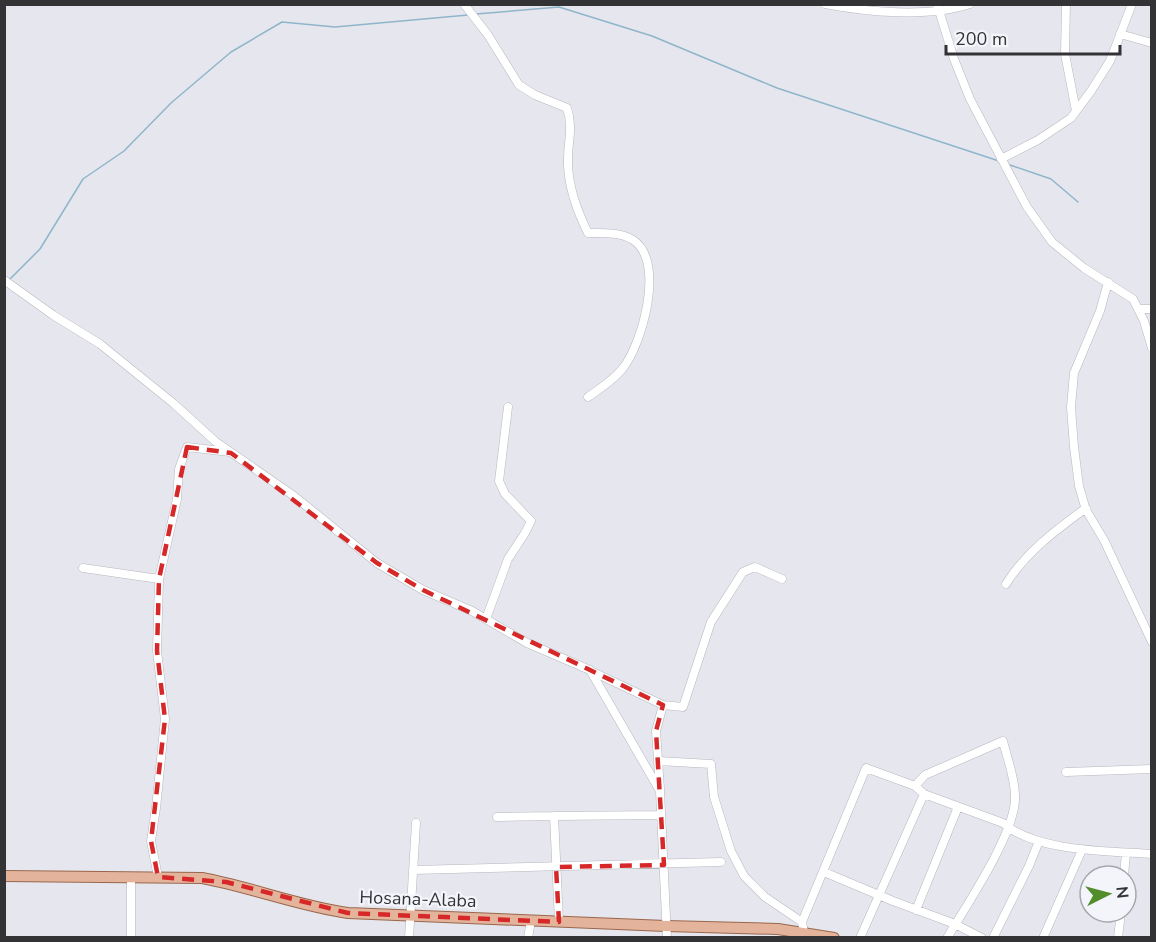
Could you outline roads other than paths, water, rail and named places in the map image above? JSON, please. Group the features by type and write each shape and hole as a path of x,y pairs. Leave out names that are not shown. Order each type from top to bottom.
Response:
{"main road":[{"name":"Hosana-Alaba","path":"4,876 202,878 226,882 326,910 531,920 666,932 803,927 832,937"}],"street":[{"path":"464,4 488,35 519,85 535,95 567,108 572,123 568,165 572,196 588,233 624,236 635,241 645,256 650,277 650,293 646,317 636,344 623,368 588,398"},
{"path":"825,4 861,11 938,8 970,4"},
{"path":"1066,4 1065,54 1076,111"},
{"path":"1002,159 1038,140 1071,118 1110,61 1132,4"},
{"path":"938,8 954,59 970,99 1026,207 1052,242 1084,268 1132,299 1144,321 1152,348"},
{"path":"1120,34 1152,43"},
{"path":"4,280 53,315 100,344 173,403 216,442 294,496 377,563 423,590 472,611 527,643 663,705 683,707 711,621 743,572 755,567 782,579"},
{"path":"1108,282 1100,311 1074,373 1071,407 1074,447 1079,486 1086,508 1116,564 1152,642"},
{"path":"1138,309 1152,309"},
{"path":"486,619 508,559 531,521 505,494 499,481 508,407"},
{"path":"158,877 151,841 165,719 157,651 159,579 177,499 179,469 187,447 231,453"},
{"path":"1006,584 1015,569 1051,533 1086,508"},
{"path":"83,568 159,579"},
{"path":"590,670 660,791"},
{"path":"663,705 656,731 662,815 666,932"},
{"path":"915,786 925,776 1003,741 1015,796 1009,828 982,881 947,938"},
{"path":"658,761 711,764 714,797 731,851 744,876 765,897 803,927 866,768 915,786 924,794 1003,823 1039,841 1082,850 1152,854"},
{"path":"1066,772 1152,770"},
{"path":"860,938 924,794"},
{"path":"916,910 958,807"},
{"path":"497,817 662,815"},
{"path":"554,816 559,922"},
{"path":"409,938 416,823"},
{"path":"993,938 1039,841"},
{"path":"1043,938 1082,850"},
{"path":"1125,864 1126,853"},
{"path":"413,870 721,862"},
{"path":"824,872 955,924 982,938"},
{"path":"131,877 131,938"},
{"path":"528,938 531,920"}],"waterway":[{"path":"476,14 559,7 652,36 777,88 999,161"},
{"path":"9,280 40,249 83,179 124,151 171,103 231,52 282,22 335,27 468,15"},
{"path":"1010,165 1051,179 1078,202"}]}
